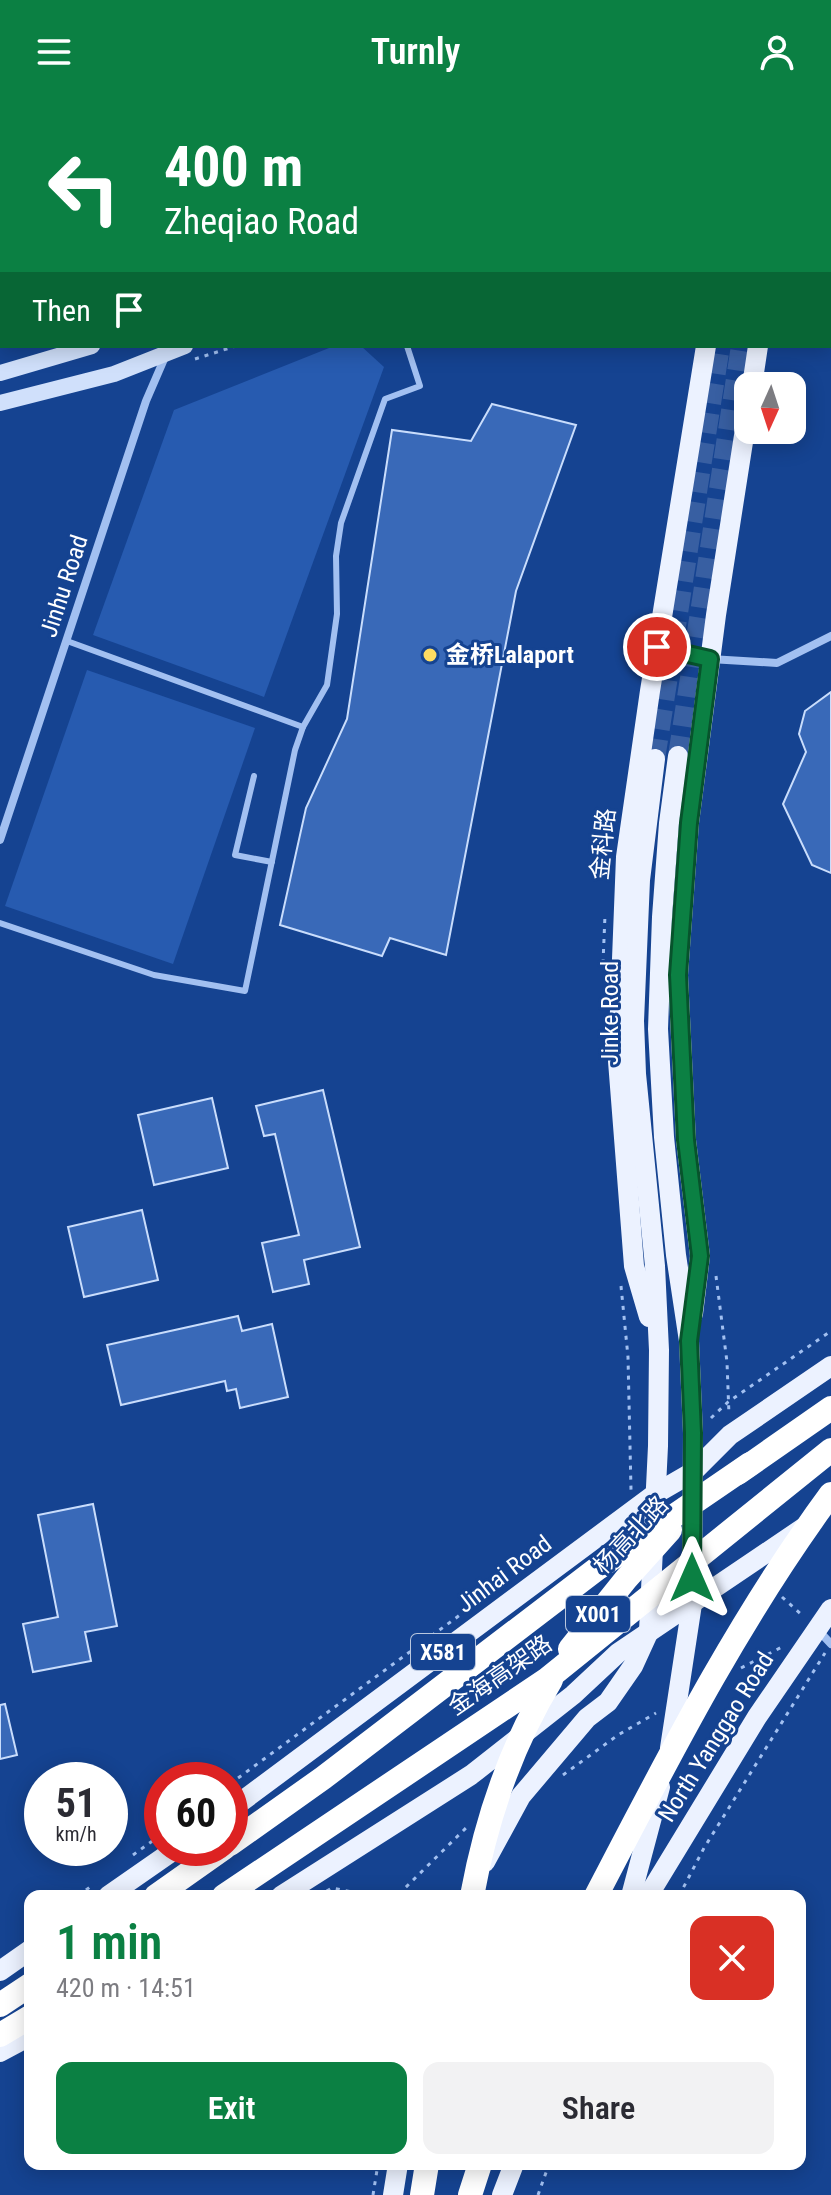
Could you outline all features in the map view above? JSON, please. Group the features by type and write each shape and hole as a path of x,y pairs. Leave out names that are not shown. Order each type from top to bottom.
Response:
{"highway":[{"name":"杨高北路","path":"470,1890 496,1797 535,1706 574,1643 680,1519 750,1464 831,1408"},
{"name":"金海高架路","path":"233,1890 546,1680 831,1450"},
{"name":"金海高架路","path":"248,1831 323,1778 598,1568 750,1464"},
{"path":"599,1890 735,1639 782,1561 831,1494"},
{"path":"164,1890 198,1866"},
{"path":"0,2005 24,1989"},
{"path":"0,2035 24,2021"},
{"path":"422,2195 426,2170"},
{"path":"470,2195 478,2170"}],"main road":[{"name":"金科路","path":"659,1350 634,1266 618,1061 626,857 706,348"},
{"path":"754,372 758,348"},
{"path":"633,1890 670,1748 692,1604 693,1433 689,1341 700,1256 686,1140 678,975 689,823 743,444"},
{"name":"Jinke Road","path":"678,756 662,917 658,1029 664,1137 676,1255 689,1341"},
{"name":"Jinke Road","path":"655,759 640,880 634,1021 641,1143 655,1266"},
{"name":"金科路","path":"649,1631 659,1350 655,1266"},
{"name":"Jinhai Road","path":"248,1797 655,1494 693,1472 730,1435 831,1366"},
{"path":"290,1890 471,1775 573,1695 618,1653 831,1508"},
{"name":"North Yanggao Road","path":"652,1890 757,1717 824,1636 831,1609"},
{"name":"杨高北路","path":"472,1890 521,1796 587,1718 608,1702 633,1666 649,1631"},
{"path":"117,1890 151,1866"},
{"path":"0,1971 24,1954"},
{"path":"0,2052 24,2039"},
{"path":"393,2195 397,2170"},
{"path":"502,2195 512,2170"}],"street":[{"path":"0,373 85,348"},
{"path":"0,403 114,374 168,350"},
{"name":"Jinhu Road","path":"0,840 146,401 168,350"},
{"path":"657,647 710,659 777,663 831,636"}],"lane":[{"path":"0,923 154,975 245,991 295,750 303,727 327,685 337,614 336,556 341,523 385,399 420,386 408,348"},
{"path":"67,641 303,727"},
{"path":"254,776 235,855 272,862"}],"path":[{"path":"716,1273 727,1362 728,1402"},
{"path":"693,1433 728,1402 831,1331"},
{"path":"631,1489 657,1456"},
{"path":"248,1771 481,1600"},
{"path":"682,1890 824,1636"},
{"path":"733,1672 789,1643"},
{"path":"559,1778 618,1735 677,1701"},
{"path":"404,1890 471,1823"},
{"path":"373,2195 377,2170"},
{"path":"538,2195 547,2170"}],"shaded area":[{"path":"329,348 363,348 384,367 264,697 93,635 174,410"},
{"path":"87,670 255,728 173,964 5,906"}],"building":[{"name":"金桥Lalaport","path":"492,404 576,425 516,591 446,955 390,938 382,956 280,925 306,808 347,719 392,430 471,441"},
{"path":"831,692 831,873 812,865 783,804 806,752 799,734 805,711"},
{"path":"323,1090 360,1247 304,1260 309,1284 273,1292 262,1243 299,1235 275,1134 264,1136 256,1106"},
{"path":"212,1098 228,1168 154,1185 138,1115"},
{"path":"142,1210 158,1280 84,1297 68,1227"},
{"path":"238,1316 242,1331 272,1324 288,1397 240,1408 236,1389 227,1391 225,1381 121,1405 107,1345"},
{"path":"93,1504 117,1626 85,1632 91,1661 33,1672 23,1624 58,1617 38,1515"},
{"path":"5,1704 17,1755 0,1759 0,1705"}],"tunnel":[{"path":"655,759 720,348"},
{"path":"678,756 741,348"}],"place":[{"name":"金桥Lalaport","path":"430,655"}],"route":[{"path":"657,647 710,659 689,823 678,975 686,1140 700,1256 689,1341 693,1404 692,1578"}]}
